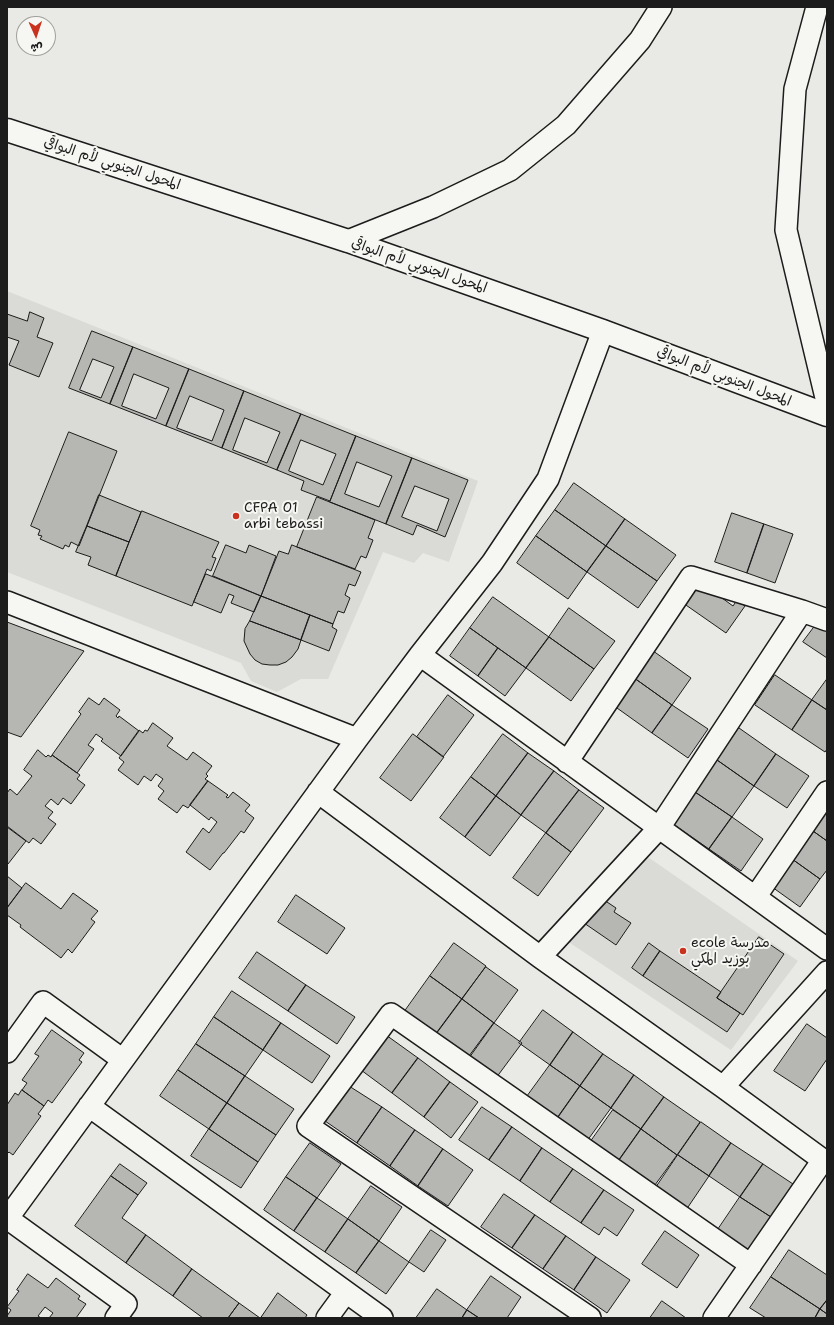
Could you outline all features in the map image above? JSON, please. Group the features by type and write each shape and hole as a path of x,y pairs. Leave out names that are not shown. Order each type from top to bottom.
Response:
{"main road":[{"name":"المحول الجنوبي لأم البواقي","path":"7,130 348,241 603,331 827,415"}],"street":[{"path":"348,241 433,208 510,170 566,125 640,40 661,7"},
{"path":"817,7 795,89 786,230 827,402"},
{"path":"116,1318 126,1304 7,1219 357,739 492,563 548,479 603,331"},
{"path":"567,762 691,577 827,620"},
{"path":"7,602 357,739"},
{"path":"540,957 659,828 802,611"},
{"path":"420,655 659,828 756,896 827,949"},
{"path":"318,792 540,957 723,1086 825,1162 714,1318"},
{"path":"756,896 827,792"},
{"path":"723,1086 827,972"},
{"path":"7,1052 43,1002 123,1060"},
{"path":"590,1318 308,1126 391,1014 751,1265"},
{"path":"90,1106 382,1318"},
{"path":"327,1318 346,1292"}],"shaded area":[{"name":"CFPA 01 arbi tebassi","path":"7,291 478,481 449,562 423,553 414,563 383,552 328,679 301,679 277,692 251,681 241,663 7,572"},
{"name":"ecole مدرسة بوزيد المكي","path":"632,846 798,961 731,1050 567,941"}],"building":[{"path":"30,312 44,318 37,337 53,343 39,377 9,365 19,341 7,337 7,314 27,321"},
{"path":"92,331 133,347 110,404 69,388"},
{"path":"133,347 189,369 166,426 110,404"},
{"path":"93,359 114,367 101,398 80,390"},
{"path":"189,369 244,391 222,448 166,426"},
{"path":"134,374 169,388 156,419 122,406"},
{"name":"CFPA 01 arbi tebassi","path":"244,391 301,414 277,470 222,448"},
{"path":"190,396 224,410 212,441 177,428"},
{"name":"CFPA 01 arbi tebassi","path":"301,414 356,436 330,501 301,490 304,481 277,470"},
{"path":"245,418 280,432 267,463 233,450"},
{"path":"69,432 117,451 79,546 71,542 69,547 65,545 63,549 40,539 42,536 38,535 40,530 31,526"},
{"name":"CFPA 01 arbi tebassi","path":"356,436 412,458 386,524 330,502"},
{"path":"301,440 336,454 323,485 289,471"},
{"path":"412,458 468,480 445,537 417,525 413,535 386,524"},
{"path":"357,462 392,476 379,507 345,494"},
{"path":"574,483 625,519 606,546 555,510"},
{"path":"415,486 449,499 437,531 402,517"},
{"path":"99,495 141,512 129,542 87,526"},
{"name":"CFPA 01 arbi tebassi","path":"317,497 375,520 368,538 373,540 366,558 361,556 355,569 297,547"},
{"path":"555,510 606,546 587,572 536,536"},
{"name":"CFPA 01 arbi tebassi","path":"142,511 219,542 212,557 216,558 211,571 207,569 192,606 116,576"},
{"path":"732,513 764,524 747,573 715,562"},
{"path":"625,519 676,555 657,581 606,546"},
{"path":"764,524 793,534 775,583 747,573"},
{"path":"87,526 129,542 116,576 88,565 91,557 76,552"},
{"path":"536,536 587,572 568,599 517,563"},
{"name":"CFPA 01 arbi tebassi","path":"226,545 246,553 249,545 276,556 261,596 213,576"},
{"name":"CFPA 01 arbi tebassi","path":"292,545 361,572 355,586 349,584 345,595 350,598 344,613 338,611 333,624 261,596 279,551 288,554"},
{"path":"606,546 657,581 638,608 587,572"},
{"path":"206,574 261,596 254,612 231,603 234,596 229,594 221,613 194,602"},
{"path":"696,585 709,593 711,590 733,606 737,600 745,606 726,633 683,603"},
{"path":"261,596 310,615 301,640 250,621"},
{"path":"493,597 549,637 526,668 470,628"},
{"path":"569,608 615,641 594,669 549,637"},
{"path":"310,615 333,624 332,627 337,630 329,651 301,640"},
{"path":"250,621 301,640 298,649 286,662 278,665 262,664 255,660 250,654 244,641 245,629"},
{"path":"7,622 84,651 21,737 7,732"},
{"path":"815,626 827,630 827,658 803,642"},
{"path":"470,628 498,648 478,676 450,656"},
{"path":"549,637 594,669 571,701 526,668"},
{"path":"498,648 526,668 505,696 478,676"},
{"path":"649,648 691,678 672,705 630,675"},
{"path":"630,675 672,705 652,733 610,703"},
{"path":"775,675 812,700 792,730 755,705"},
{"path":"827,679 827,710 812,700"},
{"path":"448,695 474,715 443,757 417,737"},
{"path":"89,698 99,705 104,698 120,710 116,716 118,718 119,716 139,731 121,756 101,741 103,739 96,734 88,745 94,749 77,773 52,755 81,714 79,712"},
{"path":"812,700 827,710 827,749 825,752 792,730"},
{"path":"672,705 708,729 688,758 652,733"},
{"path":"153,723 173,738 167,746 187,760 193,752 212,766 206,774 208,776 205,779 208,781 188,808 183,805 177,813 158,799 164,791 158,786 163,779 156,774 151,781 144,776 138,785 118,770 124,762 119,758 139,730 143,733 145,730 147,731"},
{"path":"739,728 776,754 754,786 717,760"},
{"path":"413,734 444,757 411,801 380,778"},
{"path":"503,734 528,753 496,796 471,777"},
{"path":"38,750 46,757 48,755 51,757 52,755 80,775 77,779 85,785 71,804 63,798 58,805 51,799 45,806 53,812 48,818 56,824 41,844 33,838 29,843 7,826 7,793 10,789 17,795 32,776 24,770"},
{"path":"528,753 554,771 521,815 496,796"},
{"path":"776,754 809,776 787,808 754,786"},
{"path":"717,760 754,786 732,817 695,792"},
{"path":"554,771 579,790 546,833 521,815"},
{"path":"471,777 496,796 465,837 440,818"},
{"path":"208,781 228,795 226,797 228,798 233,792 250,805 245,811 254,818 244,833 241,831 210,870 186,852 203,828 209,833 217,822 211,817 209,820 190,805"},
{"path":"579,790 604,808 571,852 546,833"},
{"path":"695,792 732,817 709,849 673,824"},
{"path":"496,796 521,815 490,856 465,837"},
{"path":"827,798 827,841 806,826"},
{"path":"732,817 763,839 741,871 709,849"},
{"path":"806,826 827,841 827,870 820,879 785,854"},
{"path":"7,827 26,841 8,864 7,863"},
{"path":"546,833 571,852 538,896 513,878"},
{"path":"785,854 820,879 800,907 765,882"},
{"path":"7,876 22,888 7,908"},
{"path":"26,883 61,909 73,893 98,911 91,919 95,922 72,953 68,949 61,958 20,927 21,925 7,915 7,908"},
{"path":"296,895 345,928 327,954 278,922"},
{"path":"604,900 616,908 614,912 631,923 616,945 584,923"},
{"path":"759,937 784,954 743,1015 717,998"},
{"path":"454,943 486,966 462,999 430,976"},
{"path":"649,943 660,951 643,976 632,968"},
{"path":"660,951 721,992 717,998 740,1013 727,1032 643,976"},
{"path":"257,952 306,985 288,1011 239,978"},
{"path":"486,967 518,990 494,1023 462,999"},
{"path":"430,976 462,999 436,1034 405,1011"},
{"path":"306,985 355,1017 337,1044 288,1011"},
{"path":"232,991 281,1023 263,1050 214,1017"},
{"path":"462,999 494,1023 469,1058 436,1034"},
{"path":"543,1010 573,1032 550,1065 519,1043"},
{"path":"214,1017 263,1050 245,1076 196,1044"},
{"path":"281,1023 330,1056 312,1083 263,1050"},
{"path":"494,1023 522,1043 496,1078 468,1058"},
{"path":"807,1024 827,1038 827,1059 805,1091 774,1071"},
{"path":"52,1030 84,1053 79,1060 82,1062 52,1103 48,1100 44,1106 22,1090 27,1083 22,1080 39,1056 35,1054"},
{"path":"573,1032 603,1054 580,1086 550,1065"},
{"path":"386,1035 418,1058 392,1093 361,1070"},
{"path":"196,1044 245,1076 227,1103 178,1070"},
{"path":"603,1054 634,1075 611,1108 580,1086"},
{"path":"418,1058 450,1082 424,1117 392,1093"},
{"path":"550,1065 580,1086 556,1120 526,1098"},
{"path":"178,1070 227,1103 209,1129 160,1096"},
{"path":"634,1075 664,1097 641,1129 611,1108"},
{"path":"245,1076 294,1109 276,1135 227,1103"},
{"path":"450,1082 478,1102 451,1138 424,1117"},
{"path":"349,1086 382,1107 357,1143 325,1121"},
{"path":"580,1086 611,1108 587,1141 556,1120"},
{"path":"22,1090 44,1106 38,1114 41,1116 13,1155 9,1152 7,1154 7,1105 15,1093 18,1095"},
{"path":"664,1097 700,1122 677,1155 641,1129"},
{"path":"227,1103 276,1135 258,1162 209,1129"},
{"path":"382,1107 415,1130 390,1166 357,1143"},
{"path":"482,1107 512,1127 489,1160 459,1140"},
{"path":"613,1110 641,1129 617,1163 589,1144"},
{"path":"701,1122 731,1143 709,1176 678,1155"},
{"path":"512,1127 542,1148 520,1181 489,1160"},
{"path":"209,1129 258,1162 241,1188 191,1156"},
{"path":"641,1129 677,1155 652,1189 617,1163"},
{"path":"415,1130 443,1149 418,1186 390,1166"},
{"path":"310,1143 341,1164 317,1198 286,1177"},
{"path":"731,1143 763,1164 740,1197 709,1176"},
{"path":"542,1148 573,1169 550,1202 520,1181"},
{"path":"443,1149 473,1170 448,1206 418,1186"},
{"path":"678,1155 709,1176 686,1210 655,1189"},
{"path":"120,1164 147,1183 138,1195 111,1176"},
{"path":"763,1164 793,1184 771,1217 740,1197"},
{"path":"573,1169 604,1190 581,1223 550,1202"},
{"path":"111,1176 138,1195 122,1218 146,1235 126,1263 75,1226"},
{"path":"286,1177 317,1198 294,1231 264,1210"},
{"path":"371,1186 402,1207 379,1241 348,1219"},
{"path":"604,1190 634,1210 617,1236 604,1227 599,1235 581,1223"},
{"path":"504,1194 535,1215 512,1248 481,1227"},
{"path":"740,1197 771,1217 748,1252 717,1231"},
{"path":"317,1198 348,1219 325,1252 294,1231"},
{"path":"535,1215 566,1236 543,1269 512,1248"},
{"path":"348,1219 379,1241 356,1273 325,1252"},
{"path":"431,1230 446,1240 424,1272 409,1262"},
{"path":"665,1231 699,1255 677,1288 642,1264"},
{"path":"146,1235 192,1269 173,1296 126,1263"},
{"path":"566,1236 596,1257 574,1290 543,1269"},
{"path":"379,1241 409,1262 386,1294 356,1273"},
{"path":"789,1250 827,1275 827,1300 820,1309 771,1277"},
{"path":"596,1257 630,1280 607,1313 574,1290"},
{"path":"192,1269 239,1303 228,1318 203,1318 173,1296"},
{"path":"28,1274 48,1288 56,1278 80,1296 78,1299 86,1304 76,1318 49,1318 53,1313 45,1307 38,1316 41,1318 7,1318 11,1310 7,1307 19,1291 17,1290"},
{"path":"491,1276 521,1297 507,1318 479,1318 467,1310"},
{"path":"771,1277 820,1309 815,1318 766,1318 750,1308"},
{"path":"437,1289 467,1310 462,1318 416,1318"},
{"path":"278,1293 307,1315 305,1318 260,1318"},
{"path":"827,1300 827,1314 820,1309"},
{"path":"662,1301 686,1318 650,1318"},
{"path":"239,1303 260,1318 228,1318"},
{"path":"820,1309 827,1314 827,1318 815,1318"},
{"path":"467,1310 479,1318 462,1318"}],"place":[{"name":"CFPA 01 arbi tebassi","path":"236,516"},
{"name":"ecole مدرسة بوزيد المكي","path":"683,951"}]}
